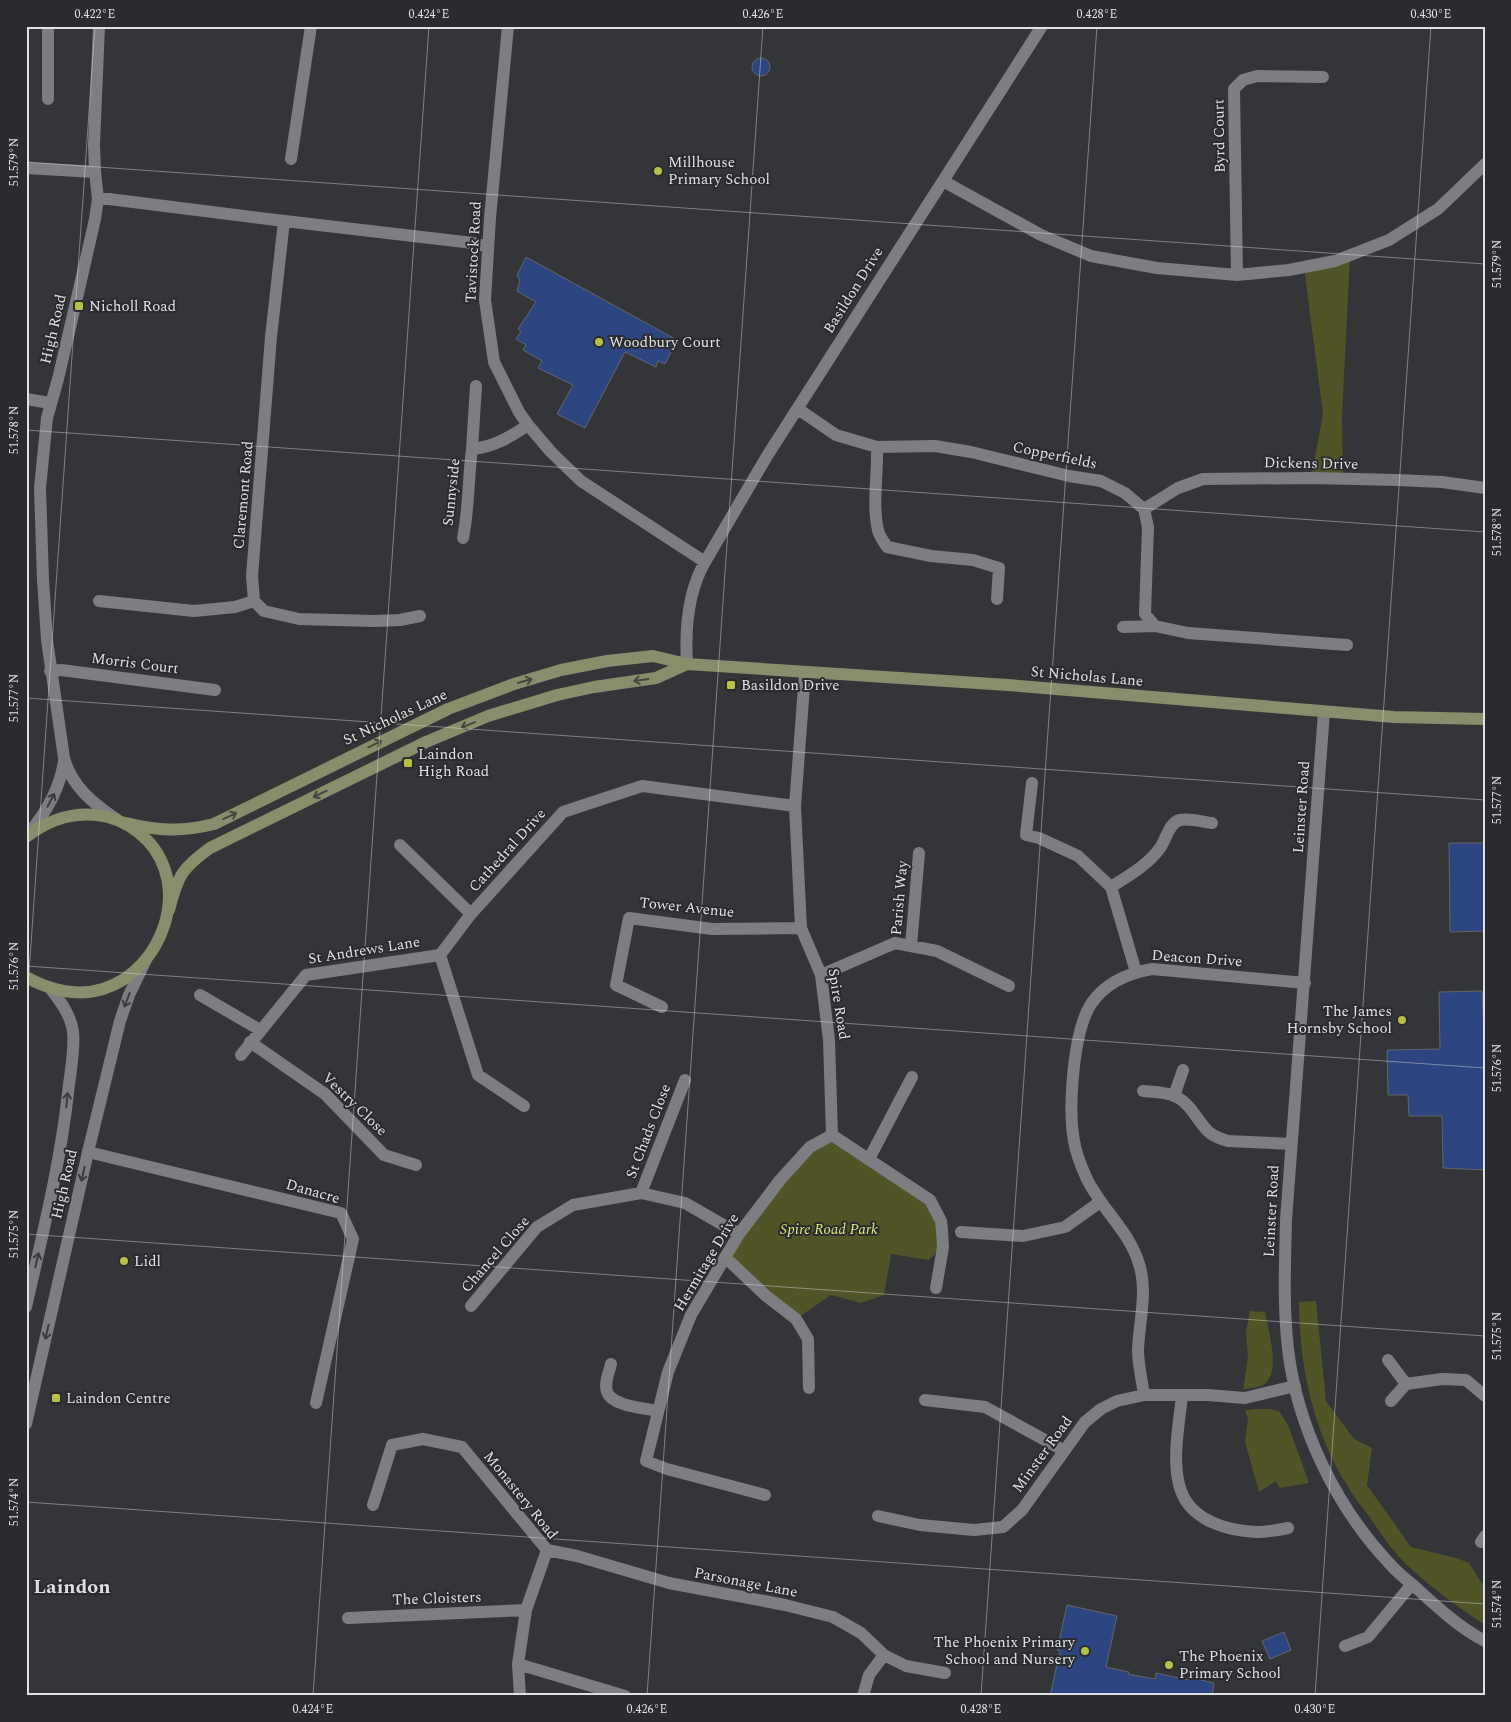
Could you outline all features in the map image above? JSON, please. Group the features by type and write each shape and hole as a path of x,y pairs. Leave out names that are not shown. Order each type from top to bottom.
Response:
{"main road":[{"name":"St Nicholas Lane","path":"26,836 40,826 54,820 84,814 99,815 121,822 161,830 191,829 214,824 448,709 514,684 561,670 607,661 653,656 687,664 805,673 1008,686 1394,717 1485,719"},
{"name":"St Nicholas Lane","path":"26,978 45,987 74,992 104,989 121,981 148,956 161,936 176,886 185,868 210,848 426,742 488,716 557,695 594,687 656,678 687,664"},
{"path":"121,822 142,835 155,849 165,866 168,880 169,910"}],"street":[{"path":"48,26 48,99"},
{"name":"High Road","path":"99,26 94,144 98,199 63,359 47,418 40,488 42,580 50,671 67,768 80,789 90,800 121,822"},
{"path":"291,159 311,26"},
{"name":"Tavistock Road","path":"508,26 485,300 494,362 519,412 528,425 551,452 581,481 705,562"},
{"name":"Basildon Drive","path":"687,664 686,644 689,610 699,571 767,456 1042,26"},
{"name":"Byrd Court","path":"1238,275 1234,89 1244,80 1257,76 1323,77"},
{"path":"943,181 1041,235 1091,256 1157,268 1238,275 1289,270 1335,261 1389,240 1438,209 1485,164"},
{"path":"26,168 95,172"},
{"path":"98,199 473,243 488,247"},
{"name":"Claremont Road","path":"254,601 252,576 271,337 284,221"},
{"name":"Sunnyside","path":"463,538 476,386"},
{"path":"26,399 50,403"},
{"name":"Copperfields","path":"798,409 836,436 877,447 935,446 971,452 1069,476 1101,481 1125,493 1144,509"},
{"name":"Sunnyside","path":"472,449 486,448 504,441 528,425"},
{"path":"877,447 876,504 878,532 887,547 931,556 974,560 999,568 997,599"},
{"name":"Dickens Drive","path":"1144,509 1178,488 1203,478 1397,480 1442,482 1485,488"},
{"path":"1144,509 1148,527 1145,614 1155,626"},
{"path":"98,601 194,611 235,607 254,601 264,611 299,619 374,621 400,620 420,616"},
{"path":"1123,627 1155,626 1188,633 1347,645"},
{"name":"Morris Court","path":"50,671 61,670 215,690"},
{"name":"Spire Road","path":"805,673 795,806 801,928 821,975 829,1040 832,1135"},
{"name":"Leinster Road","path":"1324,712 1305,982 1291,1144 1285,1272 1288,1350 1304,1424 1343,1503 1388,1562 1443,1613 1485,1640"},
{"name":"High Road","path":"26,836 44,812 59,784 64,758"},
{"path":"1032,783 1026,835 1039,838 1078,856 1111,887 1136,972"},
{"name":"Cathedral Drive","path":"440,954 471,914 563,812 642,786 795,806"},
{"path":"1111,887 1135,872 1149,860 1160,849 1174,824 1180,820 1212,823"},
{"path":"400,845 471,914"},
{"name":"Parish Way","path":"911,946 919,853"},
{"name":"Tower Avenue","path":"662,1007 616,985 630,918 712,929 801,928"},
{"name":"Parish Way","path":"821,975 895,943 937,951 1009,986"},
{"path":"440,954 478,1075 524,1106"},
{"name":"St Andrews Lane","path":"241,1055 306,975 440,954"},
{"name":"High Road","path":"26,1424 120,1021 128,995 148,956"},
{"name":"Deacon Drive","path":"1144,1395 1138,1352 1143,1281 1139,1263 1130,1241 1100,1202 1087,1179 1074,1141 1072,1120 1075,1065 1084,1020 1092,1004 1104,990 1119,979 1136,972 1152,969 1305,982"},
{"name":"High Road","path":"26,1307 57,1171 73,1052 71,1022 64,1008 45,987"},
{"path":"200,995 260,1030"},
{"name":"Vestry Close","path":"250,1042 325,1094 384,1155 416,1165"},
{"path":"1174,1096 1182,1070"},
{"path":"869,1159 912,1077"},
{"name":"St Chads Close","path":"641,1193 685,1080"},
{"path":"1143,1091 1174,1096 1184,1102 1209,1132 1219,1139 1228,1142 1291,1144"},
{"path":"832,1135 930,1200 941,1221 943,1247 936,1288"},
{"name":"Hermitage Drive","path":"765,1495 667,1469 646,1461 668,1372 691,1315 739,1234 780,1180 810,1146 832,1135"},
{"name":"Danacre","path":"88,1152 341,1213 353,1240 316,1403"},
{"name":"Chancel Close","path":"471,1306 536,1227 573,1205 641,1193 684,1203 739,1234"},
{"path":"961,1232 1023,1236 1065,1227 1100,1202"},
{"path":"725,1257 765,1294 796,1319 808,1339 809,1388"},
{"path":"1388,1360 1406,1384"},
{"path":"611,1364 606,1385 607,1393 612,1399 621,1404 657,1411"},
{"path":"1391,1400 1406,1384 1442,1379 1466,1380 1485,1396"},
{"name":"Minster Road","path":"878,1516 920,1526 965,1530 1003,1527 1022,1510 1063,1450 1085,1422 1101,1409 1117,1401 1144,1395 1208,1395 1246,1398 1295,1386"},
{"path":"1182,1396 1177,1440 1177,1465 1181,1492 1188,1504 1199,1515 1222,1528 1258,1532 1288,1528"},
{"path":"925,1400 985,1407 1063,1450"},
{"name":"Monastery Road","path":"373,1505 392,1445 423,1439 462,1447 547,1550 526,1610 518,1664 520,1696"},
{"name":"Parsonage Lane","path":"547,1550 577,1556 669,1583 785,1605 833,1617 861,1633 884,1655 906,1666 944,1673"},
{"path":"1345,1646 1368,1637 1412,1584"},
{"name":"The Cloisters","path":"348,1618 526,1610"},
{"path":"863,1696 869,1675 884,1655"},
{"path":"518,1664 625,1696"}],"green space":[{"path":"1350,255 1342,416 1343,479 1311,478 1323,414 1304,267"},
{"name":"Spire Road Park","path":"832,1135 930,1200 943,1245 929,1260 891,1254 884,1295 861,1303 831,1295 796,1319 725,1257 810,1147"},
{"path":"1316,1301 1326,1401 1354,1439 1372,1448 1367,1485 1411,1547 1469,1563 1485,1588 1485,1625 1455,1605 1403,1561 1354,1497 1335,1464 1325,1443 1310,1397 1302,1349 1299,1302"},
{"path":"1250,1311 1265,1312 1271,1340 1273,1362 1269,1379 1263,1385 1243,1390 1248,1356 1246,1332"},
{"path":"1253,1409 1279,1411 1288,1425 1309,1483 1280,1488 1276,1481 1259,1492 1245,1442 1248,1418 1245,1411"}],"building":[{"path":"761,58 767,61 770,67 767,73 761,76 755,73 752,67 755,61"},
{"name":"Woodbury Court","path":"526,257 677,340 665,364 658,361 656,367 625,352 585,428 557,414 573,385 538,368 542,361 523,350 526,345 516,339 521,331 518,329 536,302 517,291 520,280 517,275"},
{"path":"1449,843 1485,843 1485,931 1450,932"},
{"name":"The James Hornsby School","path":"1482,991 1485,1051 1485,1170 1443,1168 1442,1116 1409,1116 1408,1095 1388,1095 1387,1050 1440,1049 1439,992"},
{"name":"The Phoenix Primary School and Nursery","path":"1067,1605 1117,1616 1106,1667 1129,1672 1128,1674 1155,1679 1156,1673 1214,1683 1212,1696 1050,1696 1060,1651 1057,1650"},
{"path":"1284,1632 1291,1650 1270,1659 1262,1641"}],"place":[{"name":"Millhouse Primary School","path":"658,171"},
{"name":"Nicholl Road","path":"79,306"},
{"name":"Woodbury Court","path":"599,342"},
{"name":"Basildon Drive","path":"731,685"},
{"name":"Laindon High Road","path":"408,763"},
{"name":"The James Hornsby School","path":"1402,1020"},
{"name":"Lidl","path":"124,1261"},
{"name":"Laindon Centre","path":"56,1398"},
{"name":"The Phoenix Primary School and Nursery","path":"1085,1651"},
{"name":"The Phoenix Primary School","path":"1169,1665"}],"district":[{"name":"Laindon","path":"72,1586"}]}
